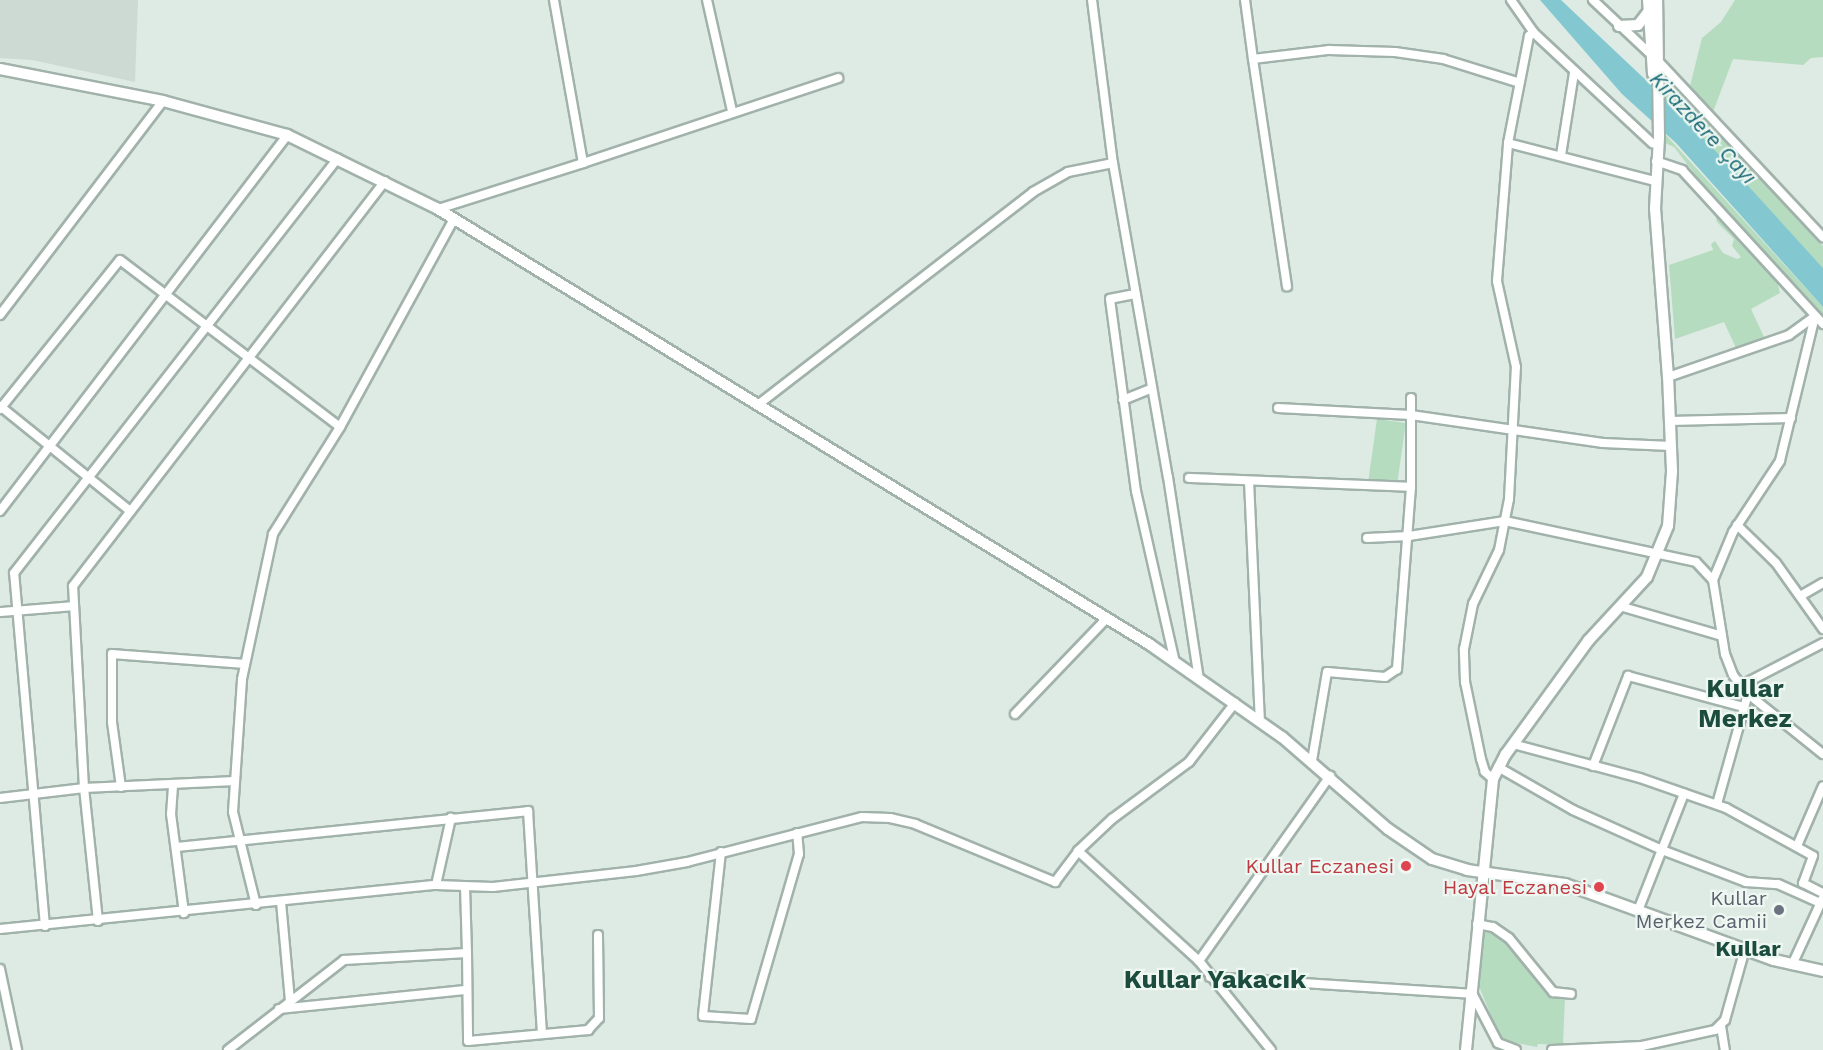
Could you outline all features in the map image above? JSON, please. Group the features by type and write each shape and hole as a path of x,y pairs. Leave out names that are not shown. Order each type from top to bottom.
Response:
{"main road":[{"path":"1648,0 1656,66"},
{"path":"1466,1050 1482,872 1489,847 1493,779 1513,744 1588,641 1623,606 1647,577 1660,553 1671,505 1668,377 1655,182 1657,0"},
{"path":"1619,26 1638,25 1648,12"},
{"path":"0,69 163,101 287,135 438,208 1175,662 1260,720 1330,776 1413,848 1443,864 1482,872 1542,879 1639,908 1792,965 1823,971"}],"street":[{"path":"554,0 583,163"},
{"path":"707,0 732,111"},
{"path":"1092,0 1113,164 1152,388 1198,679"},
{"path":"1245,0 1287,286"},
{"path":"1511,0 1533,32 1574,73 1655,137"},
{"path":"1593,0 1823,237"},
{"path":"1493,779 1483,770 1463,662 1471,611 1500,550 1505,521 1513,432 1515,358 1501,312 1497,280 1508,142 1525,43 1533,32"},
{"path":"1253,59 1329,50 1395,52 1443,59 1517,82"},
{"path":"1561,155 1574,73"},
{"path":"438,208 583,163 732,111 838,78"},
{"path":"0,315 163,101"},
{"path":"0,511 287,135"},
{"path":"1508,142 1655,182"},
{"path":"45,926 14,573 338,158"},
{"path":"1656,161 1682,170 1823,324"},
{"path":"759,404 1033,192 1068,172 1113,164"},
{"path":"98,921 84,788 73,586 248,355 386,181"},
{"path":"256,905 233,812 245,664 273,534 340,427 454,219"},
{"path":"130,512 0,408 120,260 340,427"},
{"path":"1135,294 1110,299 1140,513 1153,553 1175,662"},
{"path":"1668,377 1789,335 1815,316"},
{"path":"1815,316 1776,471 1737,525 1713,580 1726,661 1740,686 1803,734 1823,754"},
{"path":"1123,400 1152,388"},
{"path":"1312,761 1327,672 1385,677 1396,671 1409,536 1411,398"},
{"path":"1278,408 1411,415 1513,432 1671,446"},
{"path":"1670,421 1791,418"},
{"path":"1189,478 1411,487"},
{"path":"1249,481 1260,720"},
{"path":"1367,538 1409,536 1505,521 1696,562 1713,580"},
{"path":"1737,525 1776,563 1802,595 1823,628"},
{"path":"1802,595 1823,583"},
{"path":"0,612 74,606"},
{"path":"1623,606 1722,636"},
{"path":"1015,714 1105,620"},
{"path":"1740,686 1823,643"},
{"path":"121,787 112,722 112,654 245,664"},
{"path":"1593,766 1628,676 1744,707"},
{"path":"1717,804 1748,694"},
{"path":"0,929 184,913 436,885 465,887 535,883 636,871 862,817 890,818 1055,882 1078,851 1112,819 1189,762 1234,703"},
{"path":"1513,744 1717,804 1813,856 1803,883 1823,893"},
{"path":"1498,767 1573,810 1662,850 1746,882 1778,884 1822,900 1792,965"},
{"path":"1199,962 1330,776"},
{"path":"0,798 84,788 173,786 235,781"},
{"path":"173,786 176,847 184,913"},
{"path":"1797,846 1823,786"},
{"path":"1639,908 1684,794"},
{"path":"176,847 528,811 535,883 542,1034"},
{"path":"436,885 451,818"},
{"path":"722,852 703,1016 751,1018 799,854 797,833"},
{"path":"1078,851 1199,962 1270,1050"},
{"path":"465,887 467,953 465,990 468,1041 588,1030 599,1018 598,935"},
{"path":"281,902 290,1001"},
{"path":"1477,924 1493,927 1509,938 1553,992 1571,994"},
{"path":"1725,1050 1721,1026 1745,949"},
{"path":"228,1050 344,960 467,953"},
{"path":"0,969 3,994 17,1050"},
{"path":"1210,977 1470,991 1498,1043 1516,1050"},
{"path":"279,1009 465,990"},
{"path":"1552,1050 1659,1043 1702,1035 1721,1026"}],"shaded area":[{"path":"0,0 138,0 135,82 32,60 0,58"}],"green space":[{"path":"1735,0 1823,0 1823,57 1811,58 1803,65 1733,59 1713,112 1690,86 1702,38 1721,22"},
{"path":"1666,79 1823,246 1823,268 1665,98"},
{"path":"1665,134 1823,307 1823,318 1732,222 1674,147 1665,143"},
{"path":"1715,214 1776,277 1780,293 1751,309 1765,339 1737,350 1724,322 1675,339 1669,265 1713,250 1711,244 1715,241 1723,253 1737,259 1741,257 1732,246 1734,239 1717,222"},
{"path":"1377,419 1406,423 1397,486 1368,482"},
{"path":"1490,928 1504,937 1550,993 1565,997 1563,1045 1538,1044 1537,1047 1501,1040 1476,979 1482,935"}],"water":[{"path":"1540,0 1561,0 1668,101 1740,177 1823,268 1823,307 1676,143 1622,94"}],"place":[{"name":"Kullar Eczanesi","path":"1406,866"},
{"name":"Hayal Eczanesi","path":"1599,887"},
{"name":"Kullar Merkez Camii","path":"1779,910"}],"district":[{"name":"Kullar Merkez","path":"1745,704"},
{"name":"Kullar","path":"1748,949"},
{"name":"Kullar Yakacık","path":"1215,980"}],"water label":[{"name":"Kirazdere Çayı","path":"1703,128"}]}
